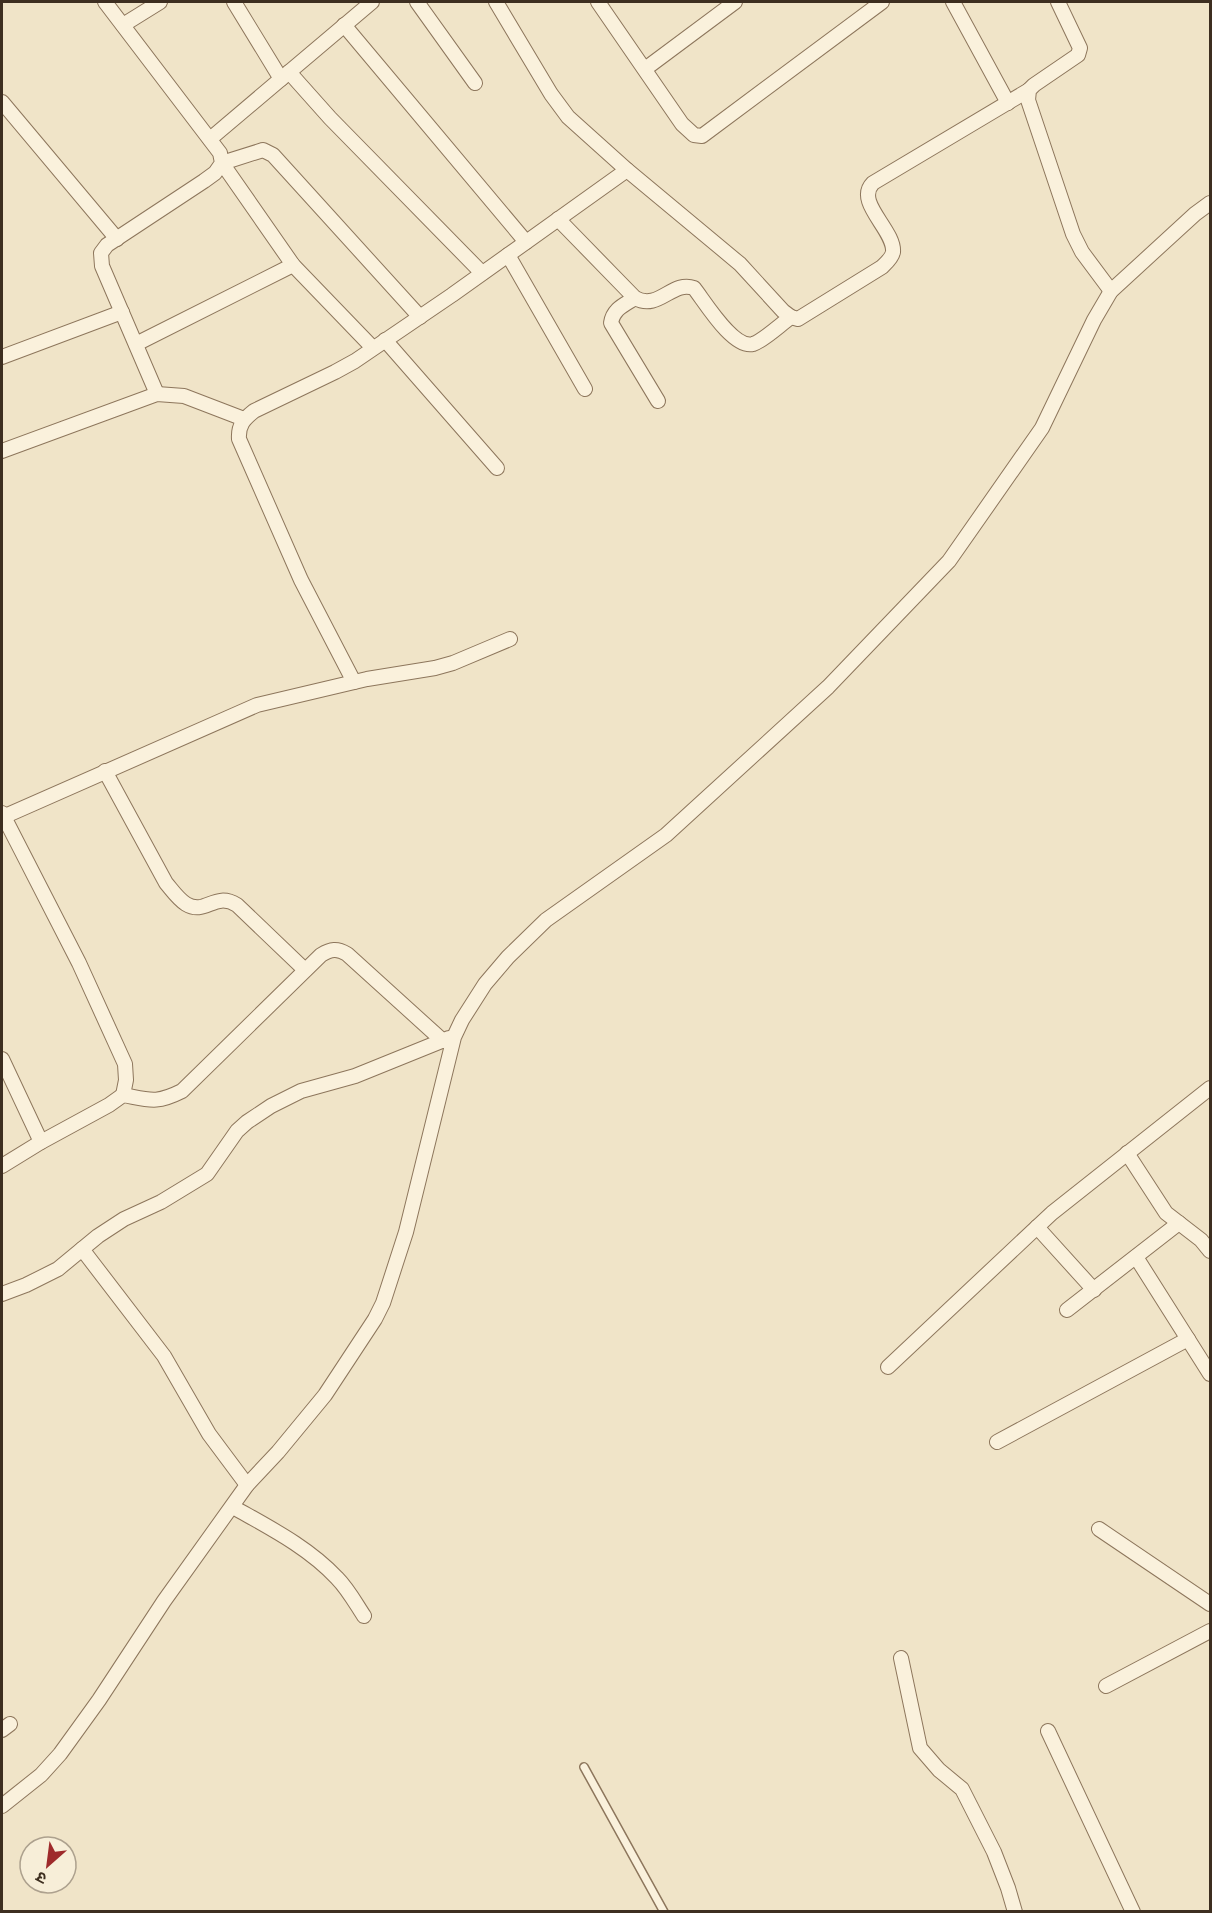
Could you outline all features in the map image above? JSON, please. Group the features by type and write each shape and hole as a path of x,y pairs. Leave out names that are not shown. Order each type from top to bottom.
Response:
{"street":[{"path":"105,2 210,139 220,153 222,163 293,265 379,344 497,468"},
{"path":"123,26 160,2"},
{"path":"234,2 285,75 482,273"},
{"path":"210,139 372,2"},
{"path":"417,2 475,82"},
{"path":"496,2 551,94 568,117 627,170 741,264 783,311 798,319 882,267 890,259 893,252 890,240 870,203 867,195 868,188 1029,90 1042,78 1071,62 1078,55 1080,48 1058,2"},
{"path":"598,2 687,130 694,135 702,135 882,2"},
{"path":"645,69 735,2"},
{"path":"953,2 1008,103"},
{"path":"344,25 526,242"},
{"path":"1029,90 1028,100 1073,234 1082,252 1111,291"},
{"path":"2,102 117,239"},
{"path":"157,394 102,266 101,253 107,245 215,173 222,163 263,150 273,154 420,317"},
{"path":"354,682 291,559 239,439 238,430 244,419 254,411 335,372 420,317 627,170"},
{"path":"2,1806 41,1775 60,1754 99,1700 164,1601 247,1485 278,1452 325,1395 364,1336 383,1303 409,1220 449,1039 485,984 508,957 546,920 666,835 828,687 950,561 1042,428 1094,320 1111,291 1179,229 1209,208"},
{"path":"558,219 635,298 642,302 651,302 682,286 694,288 731,336 745,345 754,344 791,317"},
{"path":"508,255 585,389"},
{"path":"136,344 293,265"},
{"path":"635,298 616,310 611,323 658,401"},
{"path":"2,357 122,312"},
{"path":"2,451 157,394 184,396 244,419"},
{"path":"2,1166 41,1142 109,1106 123,1095 126,1080 125,1064 79,963 2,815 257,705 354,682 453,663 510,639"},
{"path":"105,771 166,883 177,897 193,907 203,908 222,900 229,900 305,970"},
{"path":"123,1095 153,1101 166,1099 182,1091 305,970 330,950 339,949 347,954 449,1039"},
{"path":"2,1294 51,1273 124,1219 161,1202 207,1174 237,1131 270,1106 301,1091 355,1076 449,1039"},
{"path":"2,1059 41,1142"},
{"path":"888,1367 1037,1227 1210,1088"},
{"path":"1127,1153 1166,1213 1201,1240 1210,1251"},
{"path":"1067,1310 1179,1223"},
{"path":"1037,1227 1094,1290"},
{"path":"82,1249 164,1356 208,1434 247,1485"},
{"path":"1136,1257 1210,1374"},
{"path":"997,1442 1188,1339"},
{"path":"233,1507 285,1536 316,1558 339,1579 364,1616"},
{"path":"1099,1529 1210,1604"},
{"path":"1106,1686 1210,1630"},
{"path":"901,1658 920,1748 939,1770 962,1789 994,1852 1015,1911"},
{"path":"1048,1731 1133,1911"}],"lane":[{"path":"584,1767 664,1911"}]}
